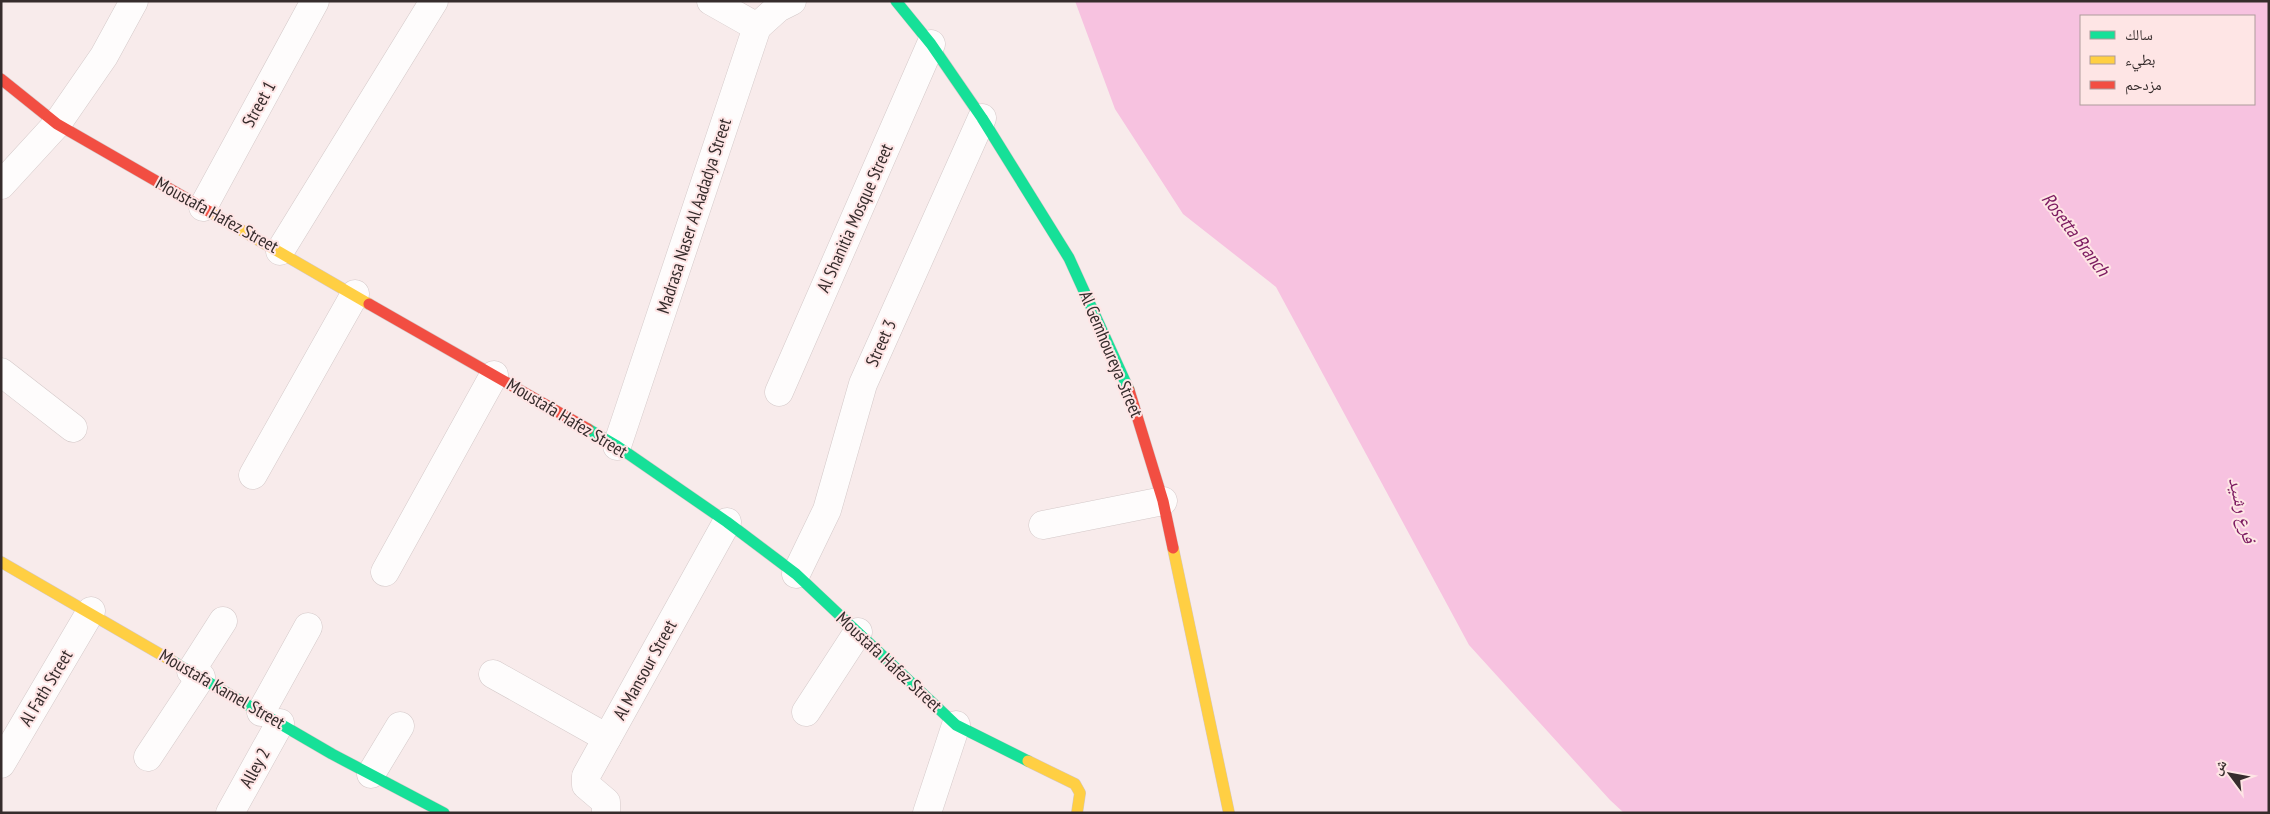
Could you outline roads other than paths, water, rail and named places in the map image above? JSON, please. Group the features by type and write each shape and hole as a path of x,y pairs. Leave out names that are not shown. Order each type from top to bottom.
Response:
{"street":[{"path":"1,185 57,124 104,56 134,1"},
{"name":"Street 1","path":"203,207 315,1"},
{"path":"280,251 434,1"},
{"path":"711,1 757,27"},
{"name":"Madrasa Naser Al Aadadya Street","path":"617,446 757,27 778,8 792,1"},
{"name":"Al Gemhoureya Street","path":"896,1 931,44 982,118 1069,258 1101,324 1132,396 1163,501 1229,813"},
{"name":"Al Shanitia Mosque Street","path":"779,392 931,44"},
{"name":"Moustafa Hafez Street","path":"1,79 57,124 617,446 727,522 796,574 956,725 1075,784 1080,793 1077,813"},
{"name":"Street 3","path":"796,574 827,510 863,384 982,118"},
{"path":"253,475 355,294"},
{"path":"1,372 73,428"},
{"path":"385,572 494,375"},
{"path":"1043,525 1163,501"},
{"name":"Al Mansour Street","path":"606,813 607,807 604,798 584,782 586,776 727,522"},
{"name":"Moustafa Kamel Street","path":"1,562 91,611 428,809"},
{"name":"Al Fath Street","path":"1,764 91,611"},
{"path":"148,757 196,674 223,621"},
{"name":"Alley 2","path":"230,813 308,628"},
{"path":"806,712 858,632"},
{"path":"493,674 607,738"},
{"path":"927,813 956,725"},
{"path":"371,774 400,726"}],"water":[{"path":"1075,1 2269,1 2269,813 1624,813 1469,645 1276,287 1183,214 1115,109"}],"water label":[{"name":"Rosetta Branch","path":"2076,234"},
{"name":"فرع رشيد","path":"2243,510"}]}
